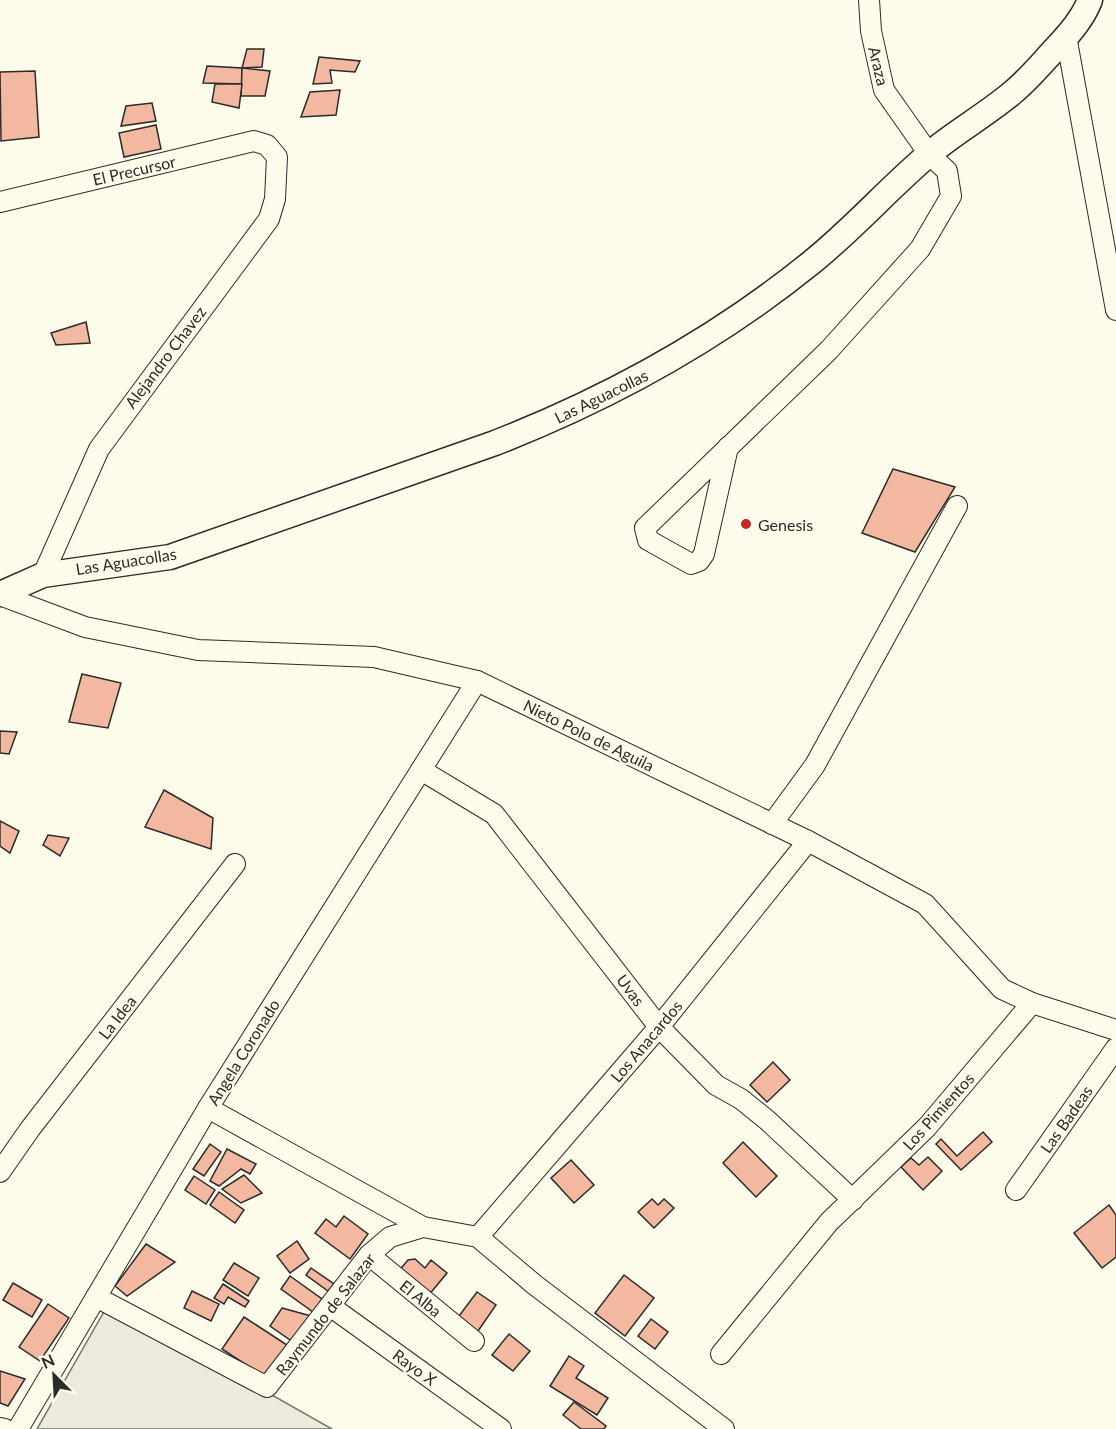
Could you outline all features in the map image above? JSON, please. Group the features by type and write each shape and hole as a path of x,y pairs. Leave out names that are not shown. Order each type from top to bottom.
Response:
{"street":[{"name":"Araza","path":"728,447 704,555 699,561 691,564 648,540 645,528 728,447 829,350 920,249 951,196 947,171 929,154 884,90 871,31 869,0"},
{"name":"Las Aguacollas","path":"0,595 43,575 170,557 495,443 591,402 647,374 727,325 811,263 851,229 929,154 1013,93 1066,36 1084,14 1090,0"},
{"path":"1066,36 1116,310"},
{"name":"El Precursor","path":"0,202 254,141 267,145"},
{"name":"Alejandro Chavez","path":"43,575 99,449 269,219 275,199 277,157 267,145"},
{"path":"772,824 815,765 957,506"},
{"name":"Nieto Polo de Aguila","path":"0,595 85,627 198,650 374,657 477,681 808,841 926,904 1002,988 1032,1003 1116,1030"},
{"name":"Angela Coronado","path":"18,1429 208,1108 477,681"},
{"name":"Uvas","path":"421,770 494,814 659,1027 716,1085 741,1099 767,1120 847,1207"},
{"name":"Los Anacardos","path":"478,1237 659,1027 808,841"},
{"name":"La Idea","path":"0,1172 30,1129 235,864"},
{"name":"Los Pimientos","path":"721,1354 789,1268 829,1222 927,1127 1032,1003"},
{"name":"Las Badeas","path":"1016,1190 1116,1048"},
{"path":"208,1108 423,1227"},
{"name":"Raymundo de Salazar","path":"96,1297 267,1387 369,1255 390,1237 423,1227 478,1237 535,1285 724,1429"},
{"name":"El Alba","path":"369,1255 474,1341"},
{"name":"Rayo X","path":"330,1306 501,1429"},
{"path":"0,1428 4,1429"}],"shaded area":[{"path":"109,1303 332,1429 37,1429"}],"building":[{"path":"247,49 264,49 262,67 242,68"},
{"path":"319,57 360,61 355,72 330,70 332,83 313,84"},
{"path":"207,66 242,68 242,84 203,83"},
{"path":"242,68 270,71 265,96 241,96"},
{"path":"35,71 39,137 1,141 0,72"},
{"path":"215,84 242,84 239,108 212,102"},
{"path":"340,90 336,115 301,117 310,92"},
{"path":"152,103 156,121 121,126 126,106"},
{"path":"156,125 161,149 124,157 119,133"},
{"path":"86,322 90,343 56,345 51,333"},
{"path":"893,469 955,487 915,552 862,533"},
{"path":"82,674 121,683 108,728 69,722"},
{"path":"0,731 17,732 9,754 0,753"},
{"path":"164,790 213,818 211,849 145,827"},
{"path":"0,821 19,831 10,853 0,846"},
{"path":"48,835 69,838 60,856 43,845"},
{"path":"773,1062 790,1080 767,1102 750,1085"},
{"path":"983,1132 992,1142 961,1170 936,1144 941,1139 957,1156"},
{"path":"743,1142 777,1176 756,1197 723,1163"},
{"path":"210,1144 221,1152 204,1176 193,1169"},
{"path":"227,1149 256,1164 250,1174 241,1169 219,1186 210,1181"},
{"path":"928,1157 942,1171 923,1190 901,1167 911,1158 919,1165"},
{"path":"571,1160 594,1185 574,1203 551,1178"},
{"path":"244,1175 262,1193 241,1203 222,1189"},
{"path":"194,1176 215,1190 206,1204 185,1190"},
{"path":"219,1192 244,1210 235,1223 210,1205"},
{"path":"652,1199 658,1205 664,1199 674,1208 654,1228 638,1212"},
{"path":"1109,1205 1116,1215 1116,1257 1102,1268 1074,1233"},
{"path":"344,1216 368,1234 350,1259 315,1233 326,1219 336,1227"},
{"path":"297,1241 309,1259 290,1273 277,1256"},
{"path":"146,1244 175,1262 127,1296 115,1286"},
{"path":"415,1259 425,1268 431,1260 447,1273 428,1296 398,1272 408,1260"},
{"path":"234,1263 259,1278 248,1296 223,1280"},
{"path":"311,1268 334,1284 328,1291 306,1275"},
{"path":"624,1275 654,1298 625,1336 595,1313"},
{"path":"290,1276 322,1299 313,1312 281,1289"},
{"path":"13,1283 42,1300 32,1317 3,1300"},
{"path":"223,1284 249,1301 245,1307 228,1297 224,1304 214,1298"},
{"path":"192,1291 219,1304 211,1321 184,1308"},
{"path":"477,1292 496,1305 476,1334 456,1320"},
{"path":"48,1304 69,1318 40,1361 19,1347"},
{"path":"282,1308 311,1316 293,1342 270,1326"},
{"path":"244,1317 287,1345 265,1377 222,1349"},
{"path":"651,1319 668,1332 655,1349 638,1336"},
{"path":"509,1334 530,1351 513,1371 492,1355"},
{"path":"569,1356 584,1366 576,1378 608,1398 597,1415 550,1386"},
{"path":"0,1371 25,1379 8,1406 0,1403"},
{"path":"574,1402 606,1426 604,1429 581,1429 563,1415"}],"place":[{"name":"Genesis","path":"746,524"}]}
